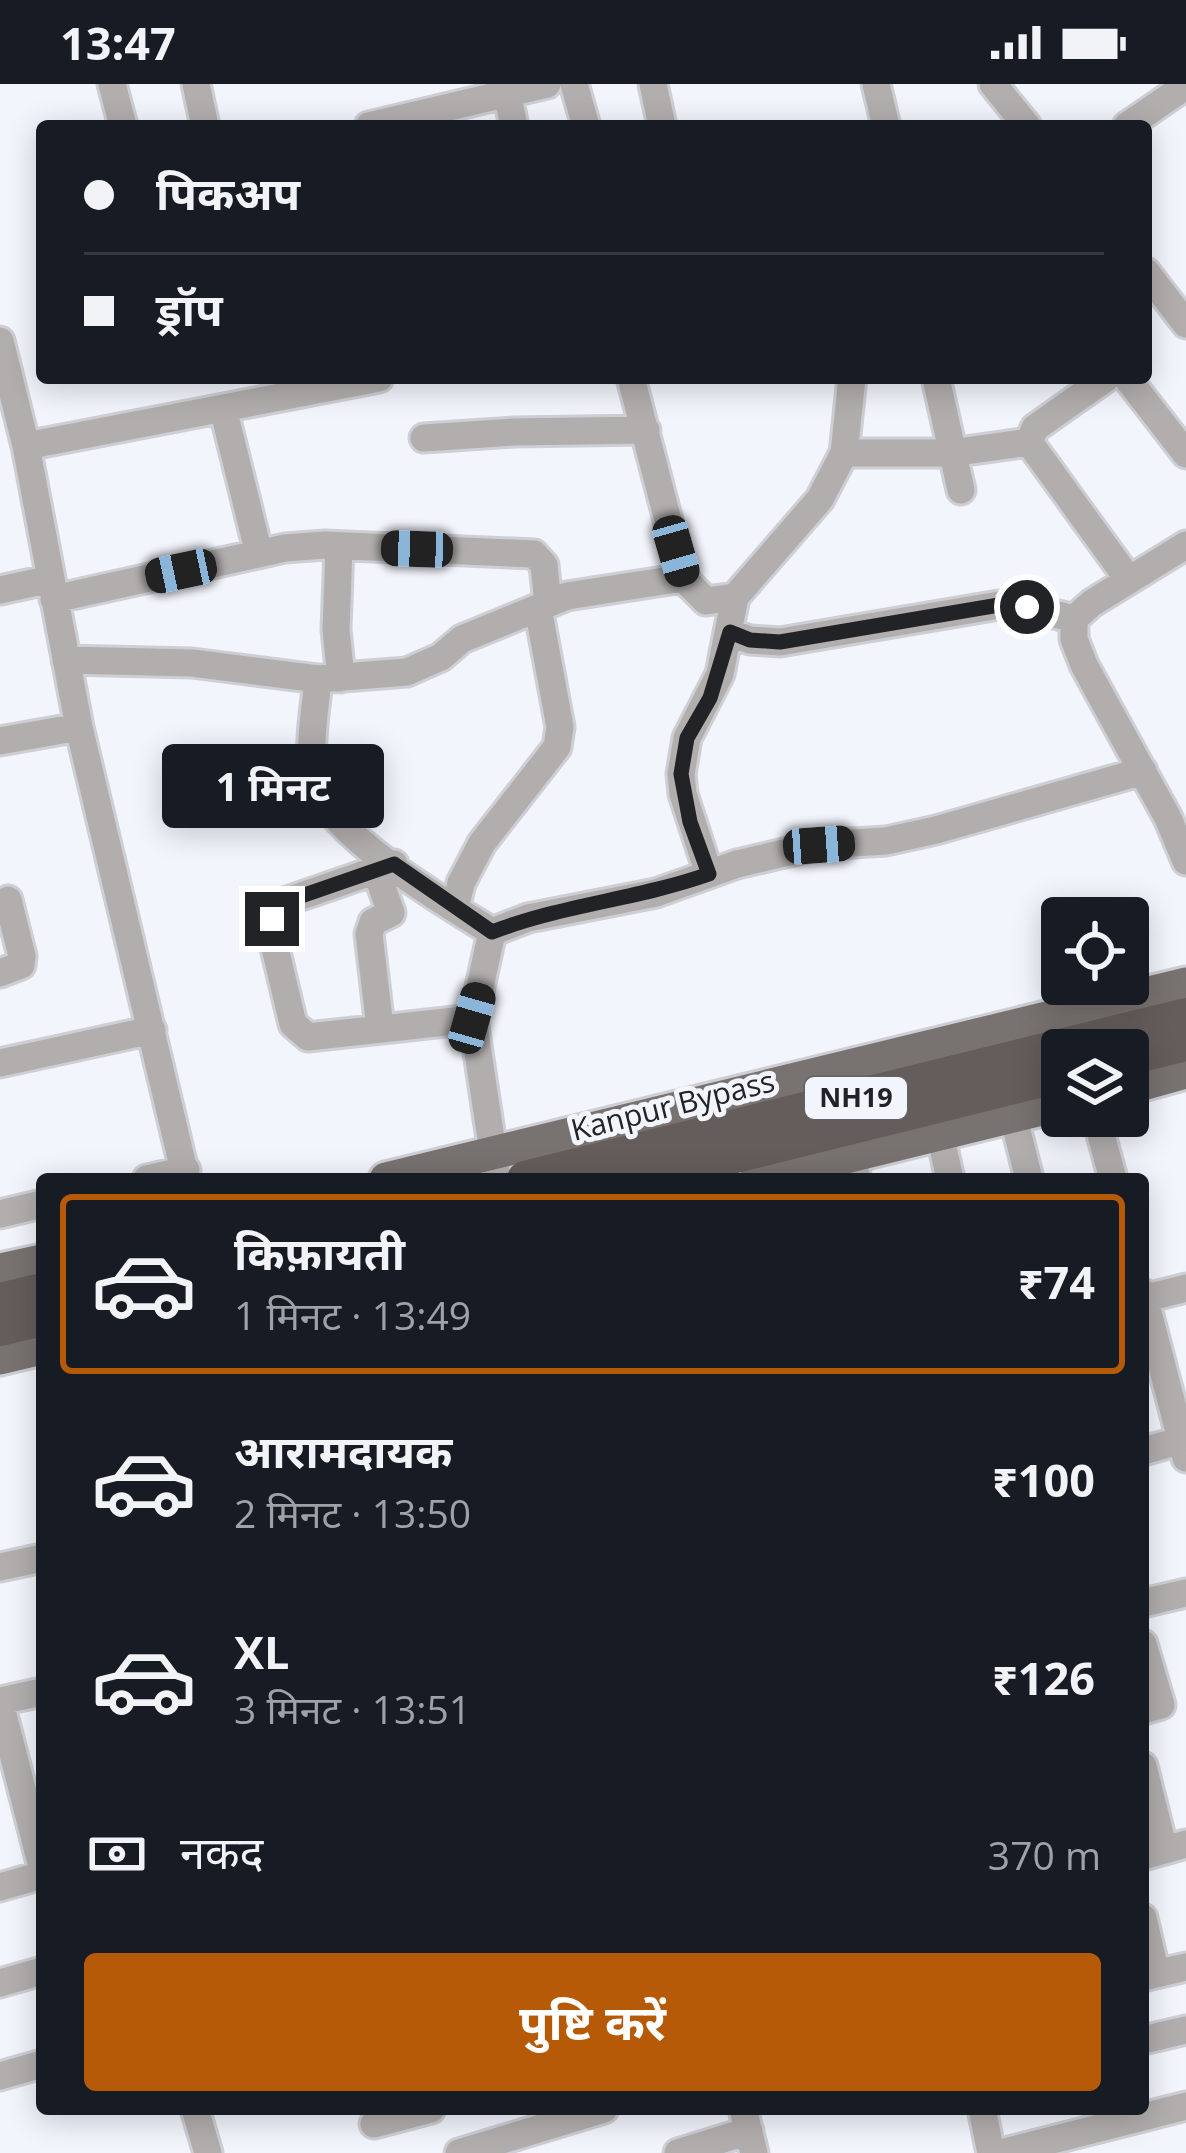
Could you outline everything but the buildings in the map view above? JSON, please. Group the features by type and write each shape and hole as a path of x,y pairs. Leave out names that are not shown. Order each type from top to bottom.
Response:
{"highway":[{"name":"Kanpur Bypass","path":"549,1173 1186,1016"},
{"path":"1149,1053 1186,1043"},
{"name":"Kanpur Bypass","path":"663,1173 1041,1079"},
{"path":"0,1301 36,1292"},
{"path":"0,1328 36,1319"}],"main road":[{"path":"436,1173 494,1166 1186,984"},
{"path":"1149,1082 1186,1072"},
{"path":"807,1173 854,1167 940,1134 1041,1109"},
{"path":"0,1270 36,1262"},
{"path":"0,1358 36,1349"}],"street":[{"path":"112,84 121,120"},
{"path":"196,84 205,120"},
{"path":"419,84 430,117 547,84"},
{"path":"574,84 584,120"},
{"path":"653,84 661,120"},
{"path":"876,84 885,120"},
{"path":"993,84 1022,120"},
{"path":"1136,120 1181,90"},
{"path":"507,93 513,120"},
{"path":"1152,280 1186,323"},
{"path":"0,340 26,446 79,727 186,1173"},
{"path":"26,446 223,408 264,389 316,384"},
{"path":"633,384 683,578 706,601 734,597"},
{"path":"709,874 690,822 681,774 687,738 715,686 734,597 820,499 844,453 851,384"},
{"path":"937,384 961,490"},
{"path":"1029,442 1035,428 1097,384"},
{"path":"1132,384 1186,454"},
{"path":"223,408 259,554"},
{"path":"424,438 646,430"},
{"path":"844,453 950,453 1029,442"},
{"path":"1029,442 1129,580"},
{"path":"730,632 750,640 780,642 999,605 1074,619 1186,545"},
{"path":"339,546 330,678 314,738 317,790 336,821 385,867 492,932"},
{"path":"0,590 52,589 285,548 534,554 544,565 543,606 560,727 557,747 482,843 461,883 454,909"},
{"path":"66,660 192,663 330,678 407,672 424,667 461,639 567,596 683,578"},
{"path":"1074,619 1074,639 1084,665 1144,771 1186,860"},
{"path":"0,741 79,727"},
{"path":"492,932 528,918 656,892 819,845 886,841 935,830 1144,771"},
{"path":"385,867 284,902 272,919 292,1024 308,1037 472,1018"},
{"path":"380,1028 369,934 373,922 391,913 385,867"},
{"path":"0,974 21,965 22,956 8,900"},
{"path":"492,932 472,1018 494,1166"},
{"path":"0,1064 152,1030"},
{"path":"1013,1115 1028,1173"},
{"path":"940,1134 949,1173"},
{"path":"1102,1137 1111,1173"},
{"path":"0,1214 36,1205"},
{"path":"1149,1296 1186,1288"},
{"path":"1149,1308 1174,1361 1184,1446 1149,1450"},
{"path":"0,1567 36,1559"},
{"path":"1149,1602 1186,1593"},
{"path":"1149,1664 1161,1705 1149,1708"},
{"path":"36,1693 0,1702 11,1795 36,1856"},
{"path":"1149,1790 1164,1850"},
{"path":"0,1887 36,1873"},
{"path":"1149,1975 1186,1967"},
{"path":"0,1982 36,1973"},
{"path":"1149,2039 1186,2030"},
{"path":"0,2075 36,2066"},
{"path":"1001,2153 1108,2140 1186,2106"},
{"path":"197,2115 208,2153"},
{"path":"459,2153 584,2115"},
{"path":"983,2115 992,2153"},
{"path":"372,2116 382,2153"},
{"path":"553,2124 560,2153"},
{"path":"678,2153 749,2131"}],"route":[{"path":"272,919 284,902 394,864 492,932 528,918 656,892 709,874 690,822 681,774 687,738 720,674 730,632 750,640 780,642 999,605 1027,607"}]}
